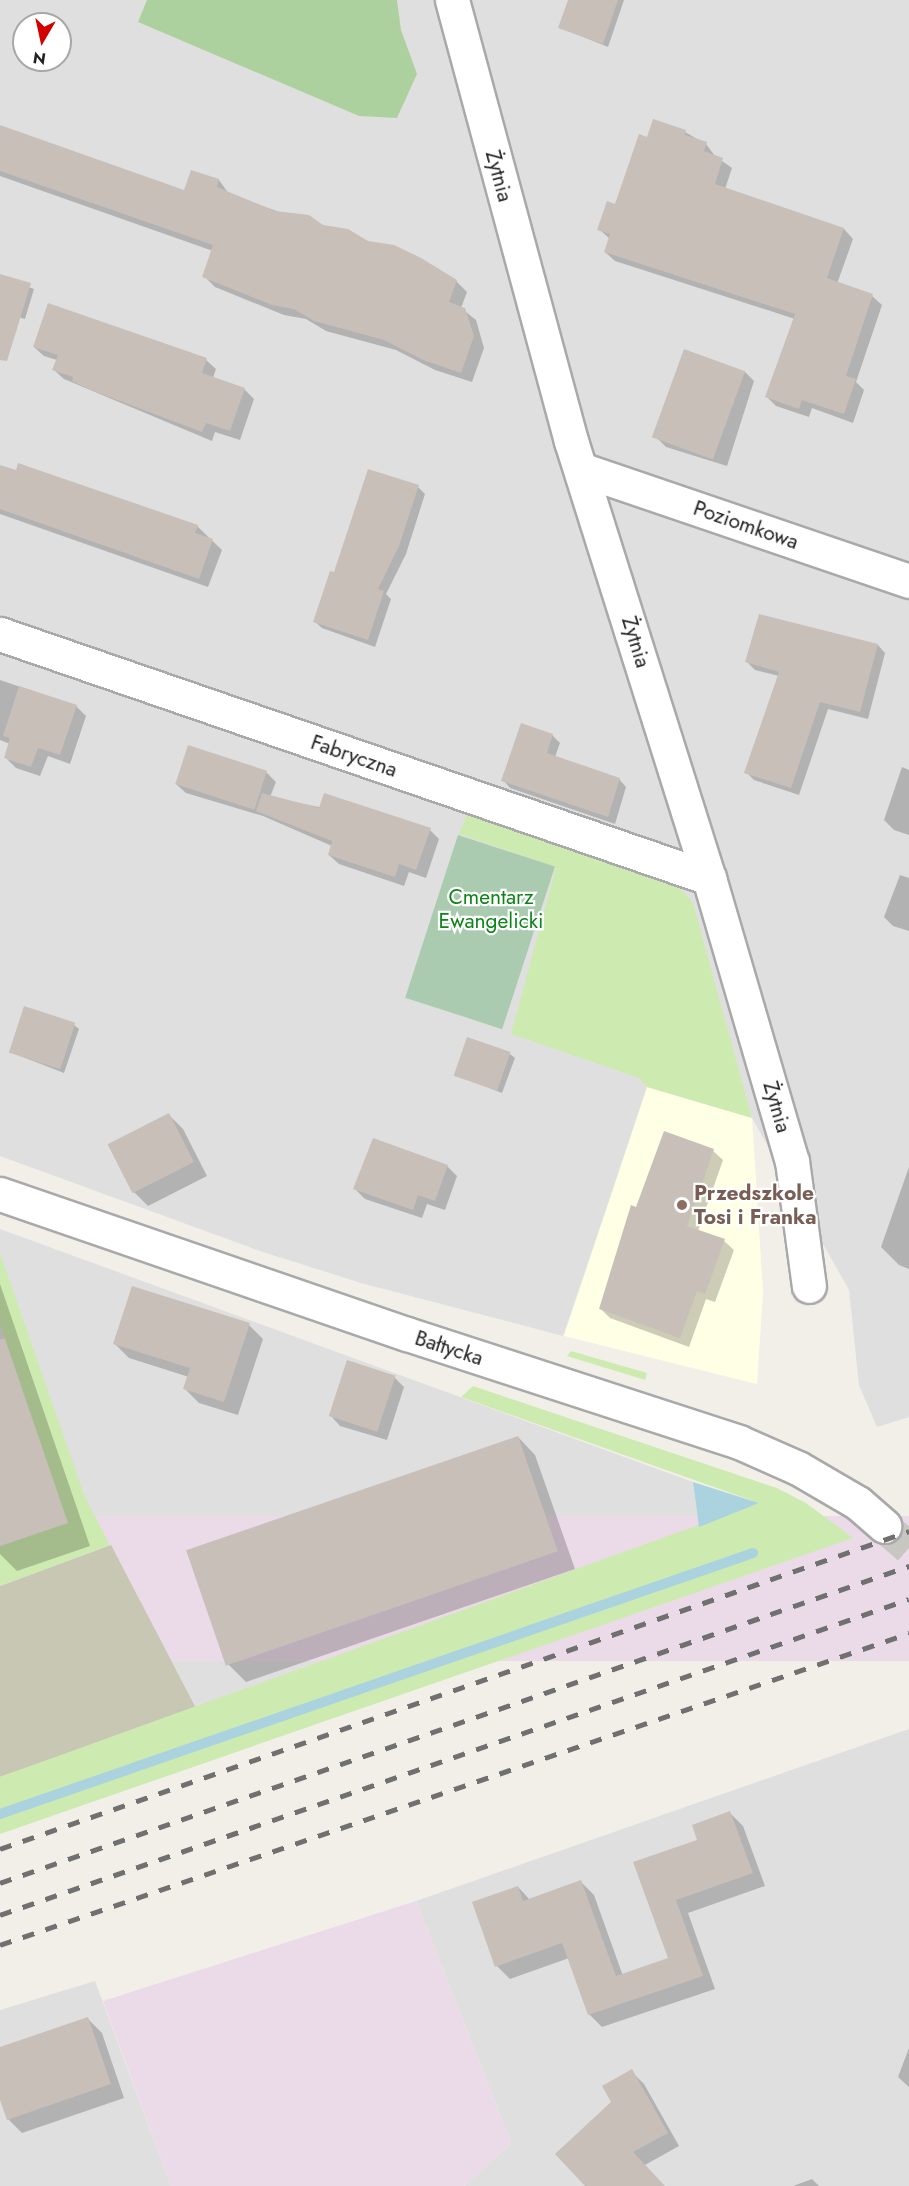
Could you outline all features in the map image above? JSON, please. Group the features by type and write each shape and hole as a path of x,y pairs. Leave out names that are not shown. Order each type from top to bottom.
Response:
{"street":[{"name":"Żytnia","path":"452,0 571,441 583,470 709,878 792,1161 809,1287"},
{"name":"Poziomkowa","path":"583,470 909,581"},
{"name":"Fabryczna","path":"0,633 709,878"},
{"name":"Bałtycka","path":"0,1194 406,1334 739,1442 808,1474 858,1503 885,1526"}],"shaded area":[{"path":"0,0 909,0 909,1417 877,1427 859,1385 849,1290 752,1118 648,1087 563,1336 361,1283 263,1252 0,1156"},
{"name":"Przedszkole Tosi i Franka","path":"647,1087 752,1118 763,1292 757,1384 564,1336"},
{"path":"0,1229 693,1482 699,1527 196,1708 111,1545 0,1586"},
{"path":"0,1516 909,1516 909,1661 0,1661"},
{"path":"111,1545 196,1708 0,1777 0,1586"},
{"path":"909,1729 909,2186 464,2186 511,2143 416,1901"},
{"path":"416,1901 511,2143 464,2186 171,2186 103,2001"},
{"path":"95,1981 171,2186 0,2186 0,2010"}],"green space":[{"path":"147,0 397,0 401,30 417,74 397,118 359,116 138,22"},
{"path":"467,814 681,889 693,903 752,1118 647,1087 639,1078 511,1034 556,867 459,834"},
{"name":"Cmentarz Ewangelicki","path":"458,835 555,867 502,1029 405,998"},
{"path":"0,1253 85,1497 110,1545 0,1586 0,1546 67,1523 0,1324"},
{"path":"571,1351 647,1373 645,1380 567,1356"},
{"path":"473,1386 777,1488 806,1503 853,1538 0,1834 0,1777 759,1503 461,1397"}],"water":[{"path":"693,1482 759,1503 699,1527"}],"building":[{"path":"568,0 618,0 603,44 558,28"},
{"path":"653,119 686,130 685,135 707,142 704,151 723,158 715,184 844,228 827,278 873,294 846,376 856,379 844,414 802,400 799,409 765,397 795,314 604,252 610,234 597,230 607,201 615,204 639,134 647,137"},
{"path":"0,125 184,190 191,170 219,179 217,187 275,211 309,215 323,225 348,229 368,241 394,245 421,258 457,280 449,302 465,308 474,336 461,373 423,360 384,340 314,321 294,309 272,305 202,277 213,245 0,171"},
{"path":"0,274 31,283 7,361 0,360"},
{"path":"48,303 207,358 202,373 245,388 230,431 206,423 202,432 91,390 72,381 73,377 52,370 58,355 33,347"},
{"path":"684,349 745,371 713,460 652,437"},
{"path":"18,463 198,525 195,533 213,539 199,579 0,509 0,465 16,470"},
{"path":"368,469 419,485 399,546 378,589 384,591 368,640 313,622 330,571 334,572"},
{"path":"759,614 878,644 860,712 820,702 791,788 744,773 779,672 745,662"},
{"path":"19,686 77,705 60,755 38,748 31,767 4,758 10,738 3,736"},
{"path":"521,723 553,734 547,753 620,778 608,817 501,781"},
{"path":"188,745 267,771 254,810 175,784"},
{"path":"262,793 319,808 324,793 431,828 416,870 399,864 395,877 328,855 332,841 256,811"},
{"path":"24,1006 75,1023 60,1069 9,1053"},
{"path":"467,1037 510,1052 497,1091 454,1076"},
{"path":"169,1113 194,1162 132,1193 108,1144"},
{"path":"664,1131 714,1149 687,1226 725,1239 705,1294 697,1291 680,1338 599,1309 631,1205 636,1207"},
{"path":"373,1138 448,1165 435,1201 418,1195 413,1210 353,1189"},
{"path":"132,1286 250,1323 224,1402 183,1389 190,1368 113,1344"},
{"path":"0,1339 5,1339 68,1523 0,1546"},
{"path":"347,1360 396,1376 377,1432 329,1416"},
{"path":"518,1436 558,1551 226,1666 186,1550"},
{"path":"730,1811 753,1873 676,1900 703,1976 588,2015 562,1943 495,1967 472,1902 518,1886 523,1901 581,1880 616,1976 668,1958 633,1862 697,1840 692,1825"},
{"path":"88,2017 111,2084 7,2120 0,2100 0,2047"},
{"path":"632,2069 668,2133 633,2152 665,2186 585,2186 555,2154 611,2102 602,2086"}],"waterway":[{"path":"0,1814 753,1553"}],"tunnel":[{"path":"884,1526 909,1548"}],"railway":[{"path":"0,1849 909,1531"},
{"path":"0,1883 909,1566"},
{"path":"0,1915 909,1599"},
{"path":"0,1945 909,1633"}],"place":[{"name":"Przedszkole Tosi i Franka","path":"682,1205"}]}
